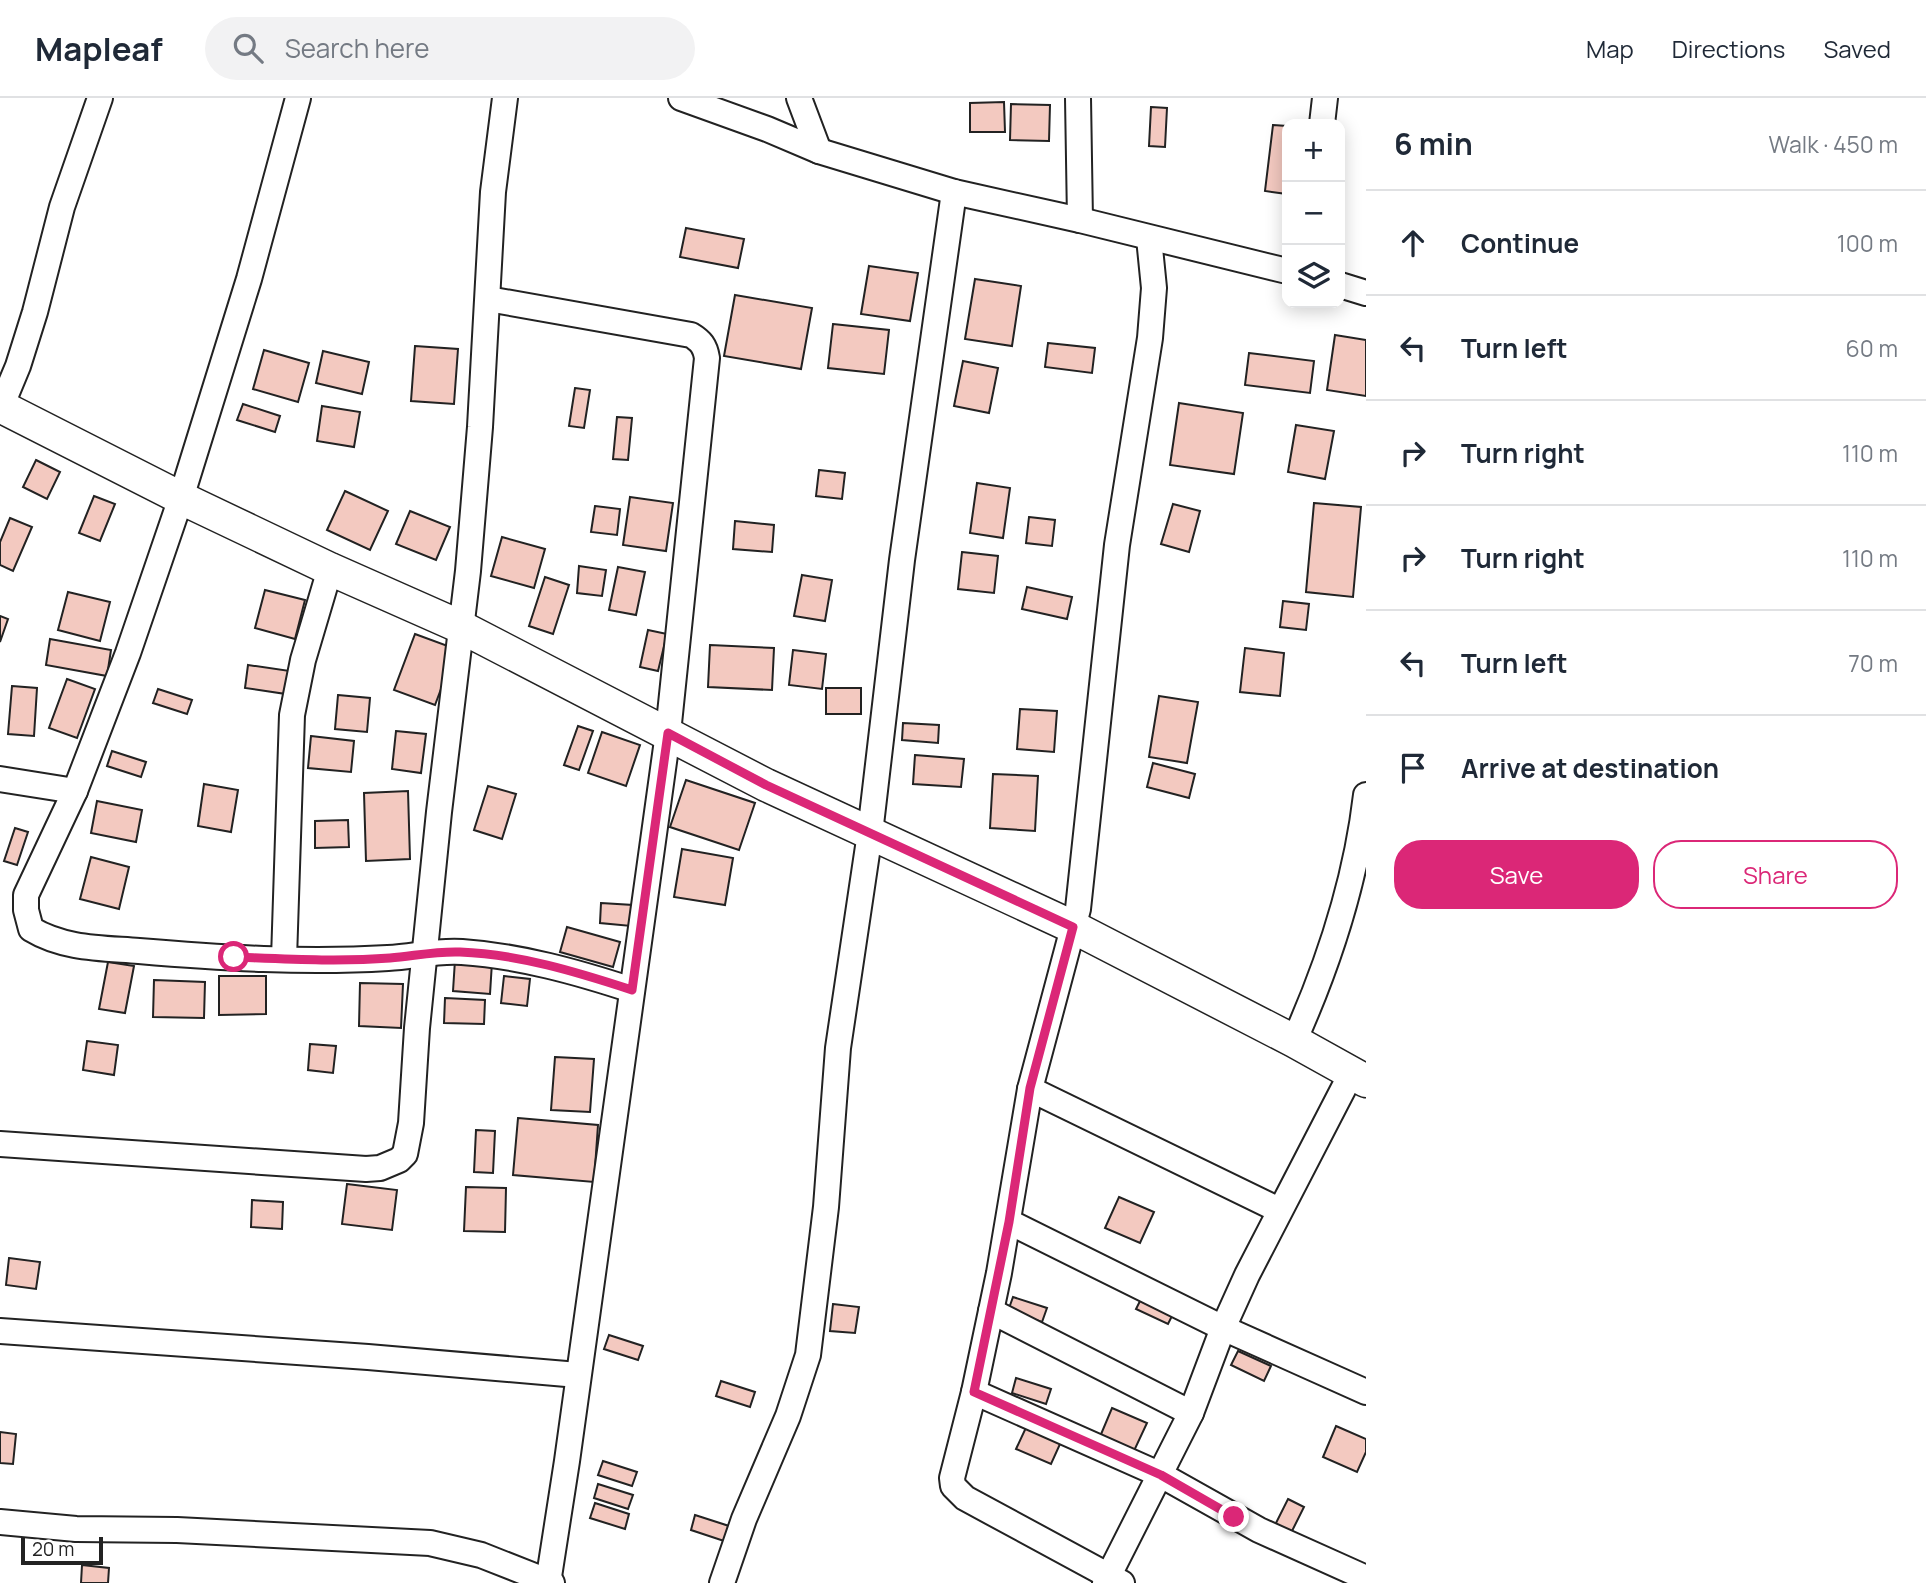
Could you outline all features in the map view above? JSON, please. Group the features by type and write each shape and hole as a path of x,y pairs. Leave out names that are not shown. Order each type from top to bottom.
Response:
{"street":[{"path":"100,98 62,207 22,355 1,407 181,498 330,569 461,627 766,785 1073,927 1294,1041 1359,1078 1279,1210 1223,1328 1191,1413 1112,1580 965,1498 956,1492 952,1478 954,1460 974,1392 1009,1222 1030,1088 1073,927 1078,909 1117,545 1150,338 1154,288 1149,238"},
{"path":"298,98 249,279 181,498 128,653 75,790 26,895 26,910 31,929 49,940 72,945 185,955 284,959 390,958 426,952 462,952 516,959 570,971 632,990"},
{"path":"0,1144 366,1169 391,1165 405,1154 411,1123 417,1028 478,453 493,192 505,98"},
{"path":"681,98 726,104 819,151 954,192 1282,270"},
{"path":"799,98 819,151"},
{"path":"1078,98 1080,220"},
{"path":"1323,119 1325,98"},
{"path":"722,1583 744,1519 788,1416 808,1355 826,1207 838,1048 870,833 902,561 954,192"},
{"path":"1345,287 1366,293"},
{"path":"0,1522 76,1529 177,1530 430,1543 481,1555 550,1583 668,733 708,371 706,348 700,340 691,335 488,299"},
{"path":"284,959 292,715 303,660 330,569"},
{"path":"0,779 75,790"},
{"path":"1294,1041 1317,990 1339,921 1364,822 1366,795"},
{"path":"1030,1088 1279,1210"},
{"path":"1009,1222 1223,1328 1366,1392"},
{"path":"991,1311 1191,1413"},
{"path":"0,1331 368,1357 578,1376"},
{"path":"974,1392 1161,1475 1259,1530 1366,1578"}],"building":[{"path":"1004,102 1005,132 970,132 970,103"},
{"path":"1011,104 1050,105 1049,141 1010,140"},
{"path":"1151,107 1167,108 1165,147 1149,146"},
{"path":"1273,125 1282,126 1282,193 1265,191"},
{"path":"686,228 744,239 738,268 680,257"},
{"path":"869,266 918,273 910,321 861,314"},
{"path":"975,279 1021,286 1012,346 965,339"},
{"path":"735,295 812,308 801,369 724,356"},
{"path":"833,324 889,330 884,374 828,368"},
{"path":"1335,335 1366,340 1366,396 1327,390"},
{"path":"1048,343 1095,348 1092,373 1045,367"},
{"path":"415,346 458,349 454,404 411,401"},
{"path":"264,350 309,363 298,402 253,389"},
{"path":"323,351 369,362 362,394 316,383"},
{"path":"1249,353 1314,361 1310,393 1245,385"},
{"path":"963,361 998,368 989,413 954,406"},
{"path":"575,388 590,390 584,428 569,426"},
{"path":"1179,403 1243,413 1234,474 1170,465"},
{"path":"243,404 280,416 275,432 237,420"},
{"path":"322,406 360,412 354,447 317,441"},
{"path":"617,417 632,418 628,460 613,459"},
{"path":"1296,425 1334,431 1325,479 1288,472"},
{"path":"36,460 60,472 47,499 23,487"},
{"path":"819,470 845,473 842,499 816,496"},
{"path":"977,483 1010,488 1003,538 970,533"},
{"path":"345,491 388,511 370,550 327,530"},
{"path":"94,496 115,504 100,541 79,533"},
{"path":"630,497 673,503 666,551 623,545"},
{"path":"1314,503 1361,507 1353,597 1306,592"},
{"path":"1173,504 1200,511 1189,552 1161,544"},
{"path":"595,506 620,509 617,535 591,532"},
{"path":"410,511 450,527 436,560 396,544"},
{"path":"1029,517 1055,520 1052,546 1026,543"},
{"path":"10,518 32,527 13,571 0,565 0,542"},
{"path":"735,521 774,525 772,552 733,549"},
{"path":"502,537 545,549 534,588 491,576"},
{"path":"962,552 998,556 994,593 958,589"},
{"path":"579,566 606,570 602,596 577,593"},
{"path":"618,567 645,572 636,615 609,610"},
{"path":"802,575 832,580 825,621 794,616"},
{"path":"545,577 569,585 553,634 529,626"},
{"path":"1027,587 1072,597 1067,619 1022,609"},
{"path":"265,590 305,600 295,639 255,628"},
{"path":"68,592 110,602 100,641 58,630"},
{"path":"1283,601 1309,604 1306,630 1280,627"},
{"path":"0,616 8,619 0,642"},
{"path":"648,630 667,634 658,671 640,667"},
{"path":"415,634 456,649 435,705 394,690"},
{"path":"50,639 111,650 107,676 46,665"},
{"path":"710,645 774,648 772,690 708,687"},
{"path":"1245,648 1284,653 1280,696 1240,692"},
{"path":"793,650 826,654 822,689 789,685"},
{"path":"248,665 290,671 286,694 245,688"},
{"path":"67,679 95,689 77,738 49,728"},
{"path":"12,686 37,688 34,736 8,734"},
{"path":"826,688 861,688 861,714 826,714"},
{"path":"158,689 192,700 187,714 153,703"},
{"path":"338,695 370,698 367,732 335,729"},
{"path":"1159,696 1198,702 1187,763 1149,757"},
{"path":"1020,709 1057,711 1054,752 1017,749"},
{"path":"903,723 939,725 938,743 902,740"},
{"path":"578,726 593,731 579,770 564,765"},
{"path":"396,731 426,734 421,773 392,769"},
{"path":"602,732 640,745 626,786 588,773"},
{"path":"311,736 354,741 351,772 308,768"},
{"path":"112,751 146,762 141,777 107,766"},
{"path":"915,755 964,759 961,787 913,784"},
{"path":"1153,763 1195,774 1189,798 1147,787"},
{"path":"993,774 1038,776 1035,831 990,828"},
{"path":"686,780 755,803 739,850 670,827"},
{"path":"204,784 238,790 231,832 198,826"},
{"path":"488,786 516,794 502,839 474,830"},
{"path":"408,791 410,859 366,861 364,793"},
{"path":"97,801 142,810 136,842 91,833"},
{"path":"348,820 349,847 315,848 315,821"},
{"path":"15,828 28,832 17,865 4,861"},
{"path":"682,849 733,858 725,905 674,897"},
{"path":"91,857 129,867 119,909 80,899"},
{"path":"601,903 633,905 631,926 600,923"},
{"path":"567,927 620,942 613,967 560,952"},
{"path":"455,960 492,962 490,994 453,991"},
{"path":"108,962 134,966 125,1013 99,1009"},
{"path":"219,976 266,976 266,1014 219,1015"},
{"path":"504,976 530,979 527,1006 501,1003"},
{"path":"154,980 205,982 204,1018 153,1017"},
{"path":"360,983 403,984 401,1028 359,1026"},
{"path":"445,998 485,1000 484,1024 444,1023"},
{"path":"87,1041 118,1045 114,1075 83,1070"},
{"path":"310,1044 336,1046 333,1073 308,1070"},
{"path":"555,1057 594,1059 590,1112 551,1110"},
{"path":"518,1118 598,1125 594,1182 513,1175"},
{"path":"476,1130 495,1131 493,1173 474,1172"},
{"path":"347,1184 397,1190 392,1230 342,1224"},
{"path":"466,1187 506,1188 505,1232 464,1231"},
{"path":"1119,1197 1154,1212 1140,1243 1105,1228"},
{"path":"252,1200 283,1202 282,1229 251,1227"},
{"path":"9,1258 40,1262 36,1289 6,1285"},
{"path":"1143,1295 1175,1310 1168,1324 1136,1309"},
{"path":"1013,1297 1047,1308 1042,1322 1008,1311"},
{"path":"833,1304 859,1307 855,1333 830,1331"},
{"path":"609,1335 643,1346 638,1360 604,1349"},
{"path":"1238,1351 1271,1366 1264,1381 1231,1365"},
{"path":"1016,1378 1051,1389 1046,1404 1012,1393"},
{"path":"721,1381 755,1392 750,1407 716,1396"},
{"path":"1112,1408 1147,1423 1133,1453 1099,1439"},
{"path":"1030,1419 1065,1433 1051,1464 1016,1449"},
{"path":"1336,1426 1366,1439 1366,1452 1357,1472 1323,1457"},
{"path":"0,1432 16,1434 13,1464 0,1463"},
{"path":"603,1461 637,1472 632,1486 598,1475"},
{"path":"598,1484 633,1495 628,1509 594,1498"},
{"path":"1288,1499 1304,1507 1289,1537 1273,1529"},
{"path":"595,1503 629,1514 625,1529 590,1518"},
{"path":"695,1515 729,1526 724,1541 691,1530"},
{"path":"82,1565 109,1568 108,1583 81,1583"}],"route":[{"path":"234,957 332,960 390,958 426,952 462,952 516,959 570,971 632,990 668,733 766,785 1073,927 1030,1088 1009,1222 974,1392 1161,1475 1234,1517"}]}
